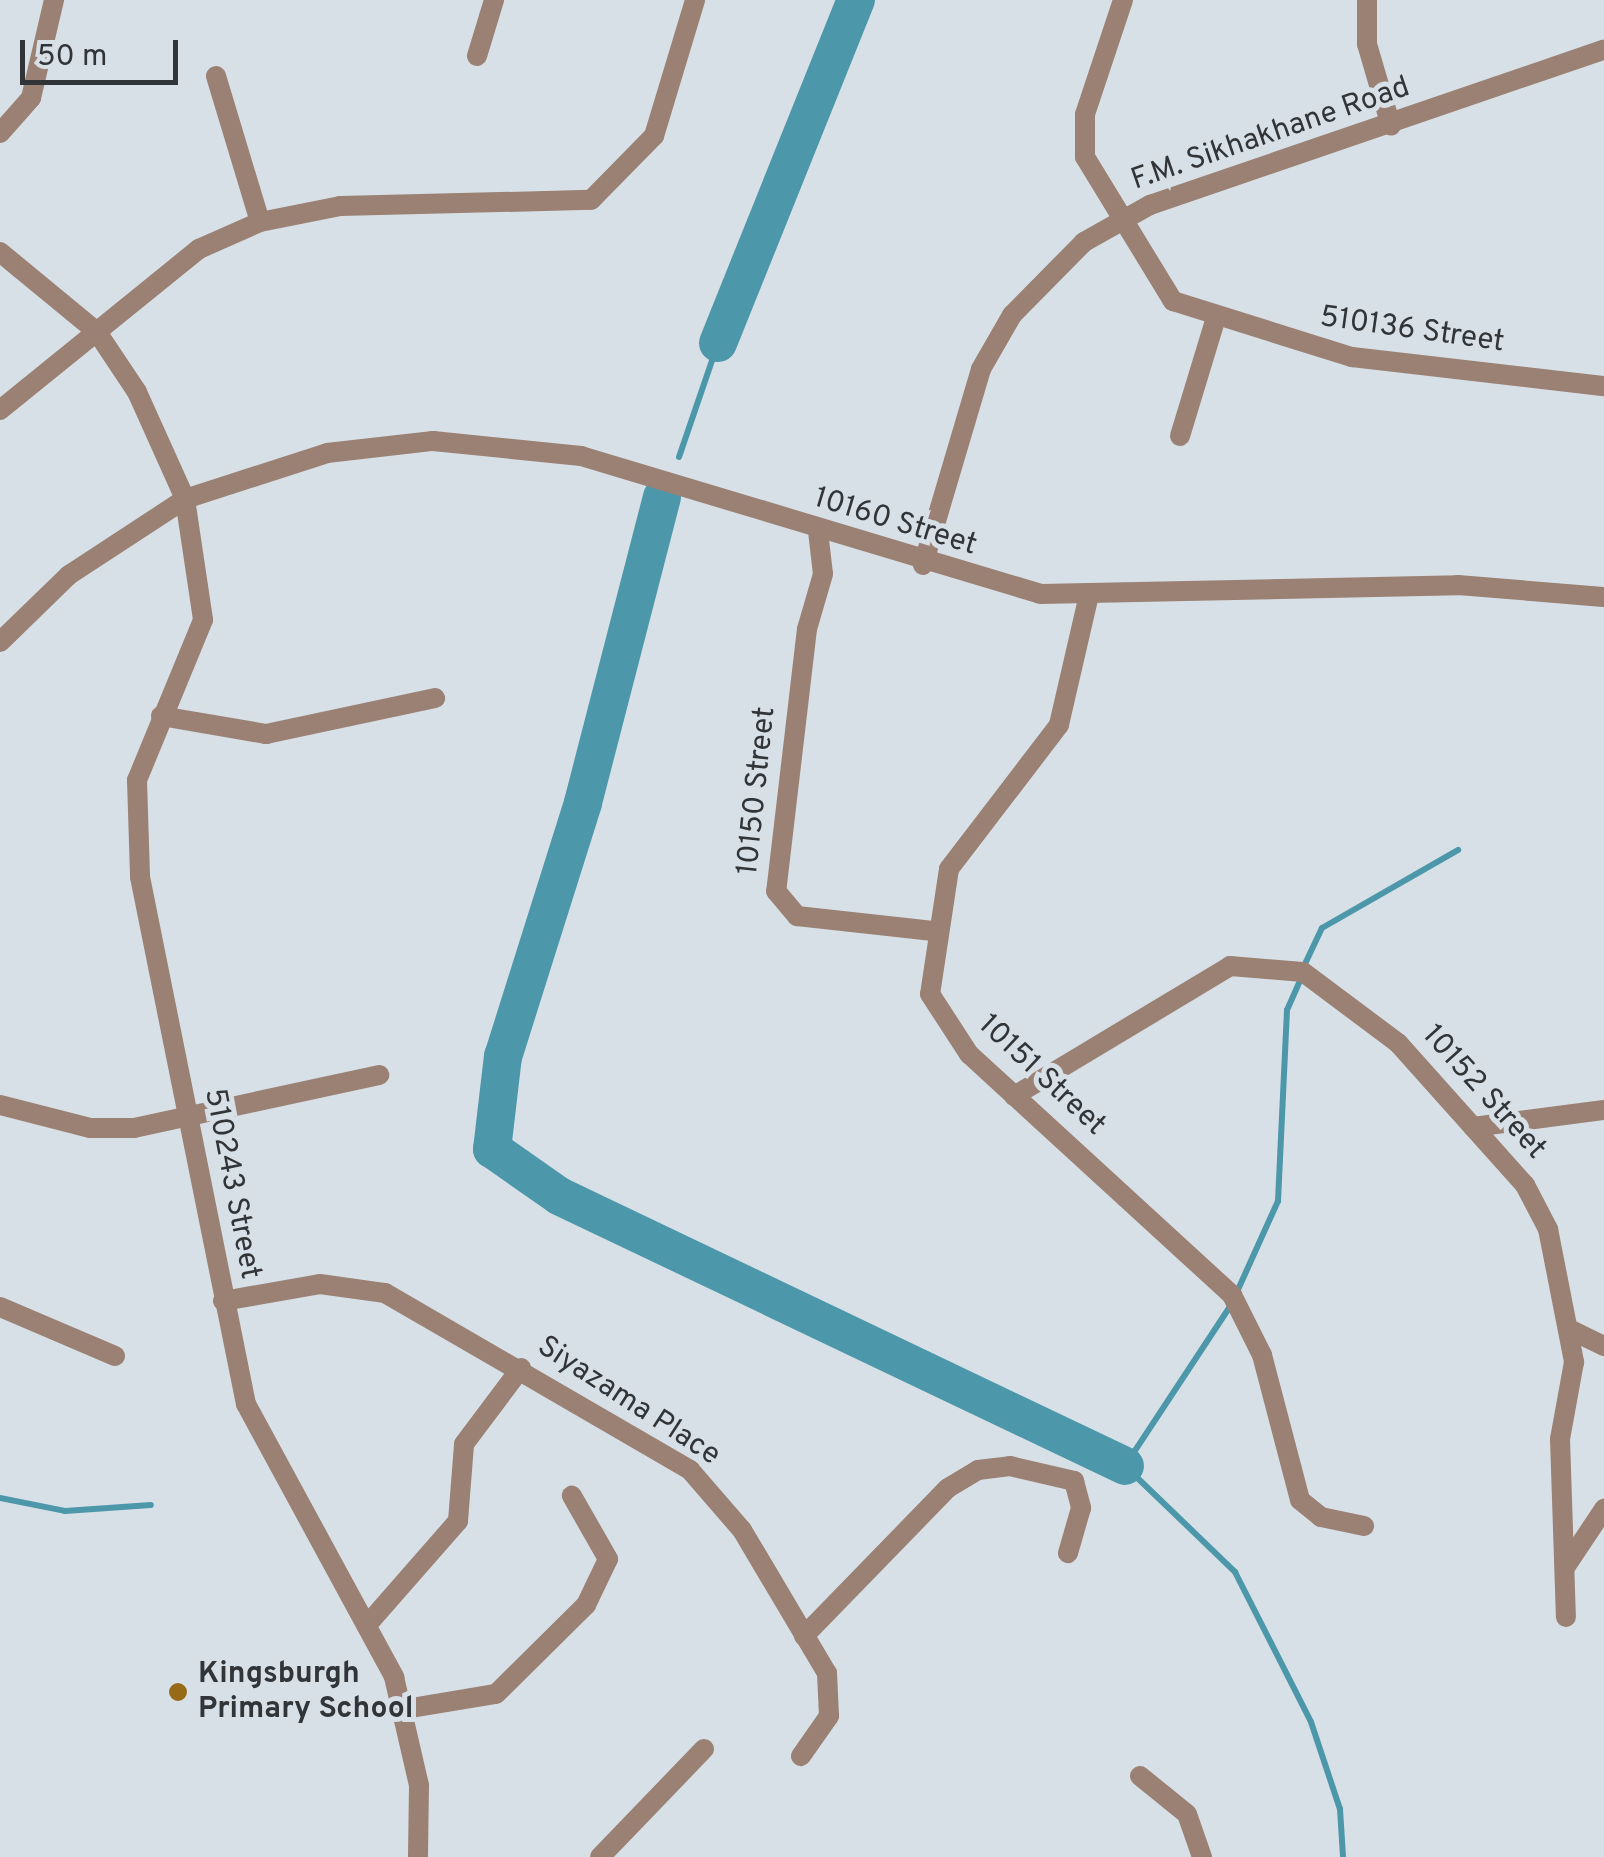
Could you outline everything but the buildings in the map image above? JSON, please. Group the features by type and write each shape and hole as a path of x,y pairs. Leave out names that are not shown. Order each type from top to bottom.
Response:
{"street":[{"path":"0,133 31,98 54,0"},
{"path":"478,56 494,0"},
{"path":"0,410 199,249 260,222 340,206 592,200 654,136 696,0"},
{"name":"510136 Street","path":"1123,0 1082,139 1118,220 1161,291 1215,321 1352,357 1604,386"},
{"path":"1367,0 1367,44 1391,126"},
{"name":"F.M. Sikhakhane Road","path":"923,565 998,338 1056,265 1118,220 1604,50"},
{"path":"216,76 260,222"},
{"name":"510243 Street","path":"0,252 97,332 138,392 185,500 203,620 137,780 134,837 223,1301 259,1438 367,1624 405,1709 419,1785 418,1857"},
{"path":"1180,436 1215,321"},
{"name":"10160 Street","path":"0,642 69,575 185,500 327,453 480,441 580,456 923,565 1088,599 1458,585 1604,597"},
{"name":"10150 Street","path":"818,531 823,574 807,629 776,891 797,916 933,931"},
{"name":"10151 Street","path":"1088,599 1060,725 960,847 933,931 939,1015 1014,1096 1232,1295 1262,1355 1300,1500 1321,1518 1364,1526"},
{"path":"161,716 266,734 435,698"},
{"name":"10152 Street","path":"1014,1096 1202,976 1281,965 1372,1020 1473,1126 1538,1204 1574,1362 1560,1440 1566,1617"},
{"path":"0,1105 90,1128 188,1116 379,1076"},
{"path":"1473,1126 1604,1110"},
{"name":"Siyazama Place","path":"223,1301 320,1284 385,1293 522,1368 708,1487 804,1636 832,1704 801,1756"},
{"path":"0,1307 115,1356"},
{"path":"1569,1329 1604,1346"},
{"path":"367,1624 458,1521 464,1444 522,1368"},
{"path":"804,1636 948,1488 978,1470 1010,1466 1074,1480 1081,1508 1068,1554"},
{"path":"405,1709 496,1694 586,1605 608,1559 572,1496"},
{"path":"1566,1566 1604,1509"},
{"path":"600,1857 704,1748"},
{"path":"1140,1776 1188,1814 1202,1857"}],"waterway":[{"path":"718,343 856,0"},
{"path":"679,457 718,343"},
{"path":"662,497 583,803 503,1056 492,1149 559,1196 1125,1466"},
{"path":"1304,966 1322,928 1458,850"},
{"path":"1236,1294 1278,1201 1287,1010 1301,978"},
{"path":"1231,1305 1125,1466 1235,1572 1311,1722 1340,1809 1343,1857"},
{"path":"0,1498 65,1511 151,1505"}],"place":[{"name":"Kingsburgh Primary School","path":"178,1692"}]}
